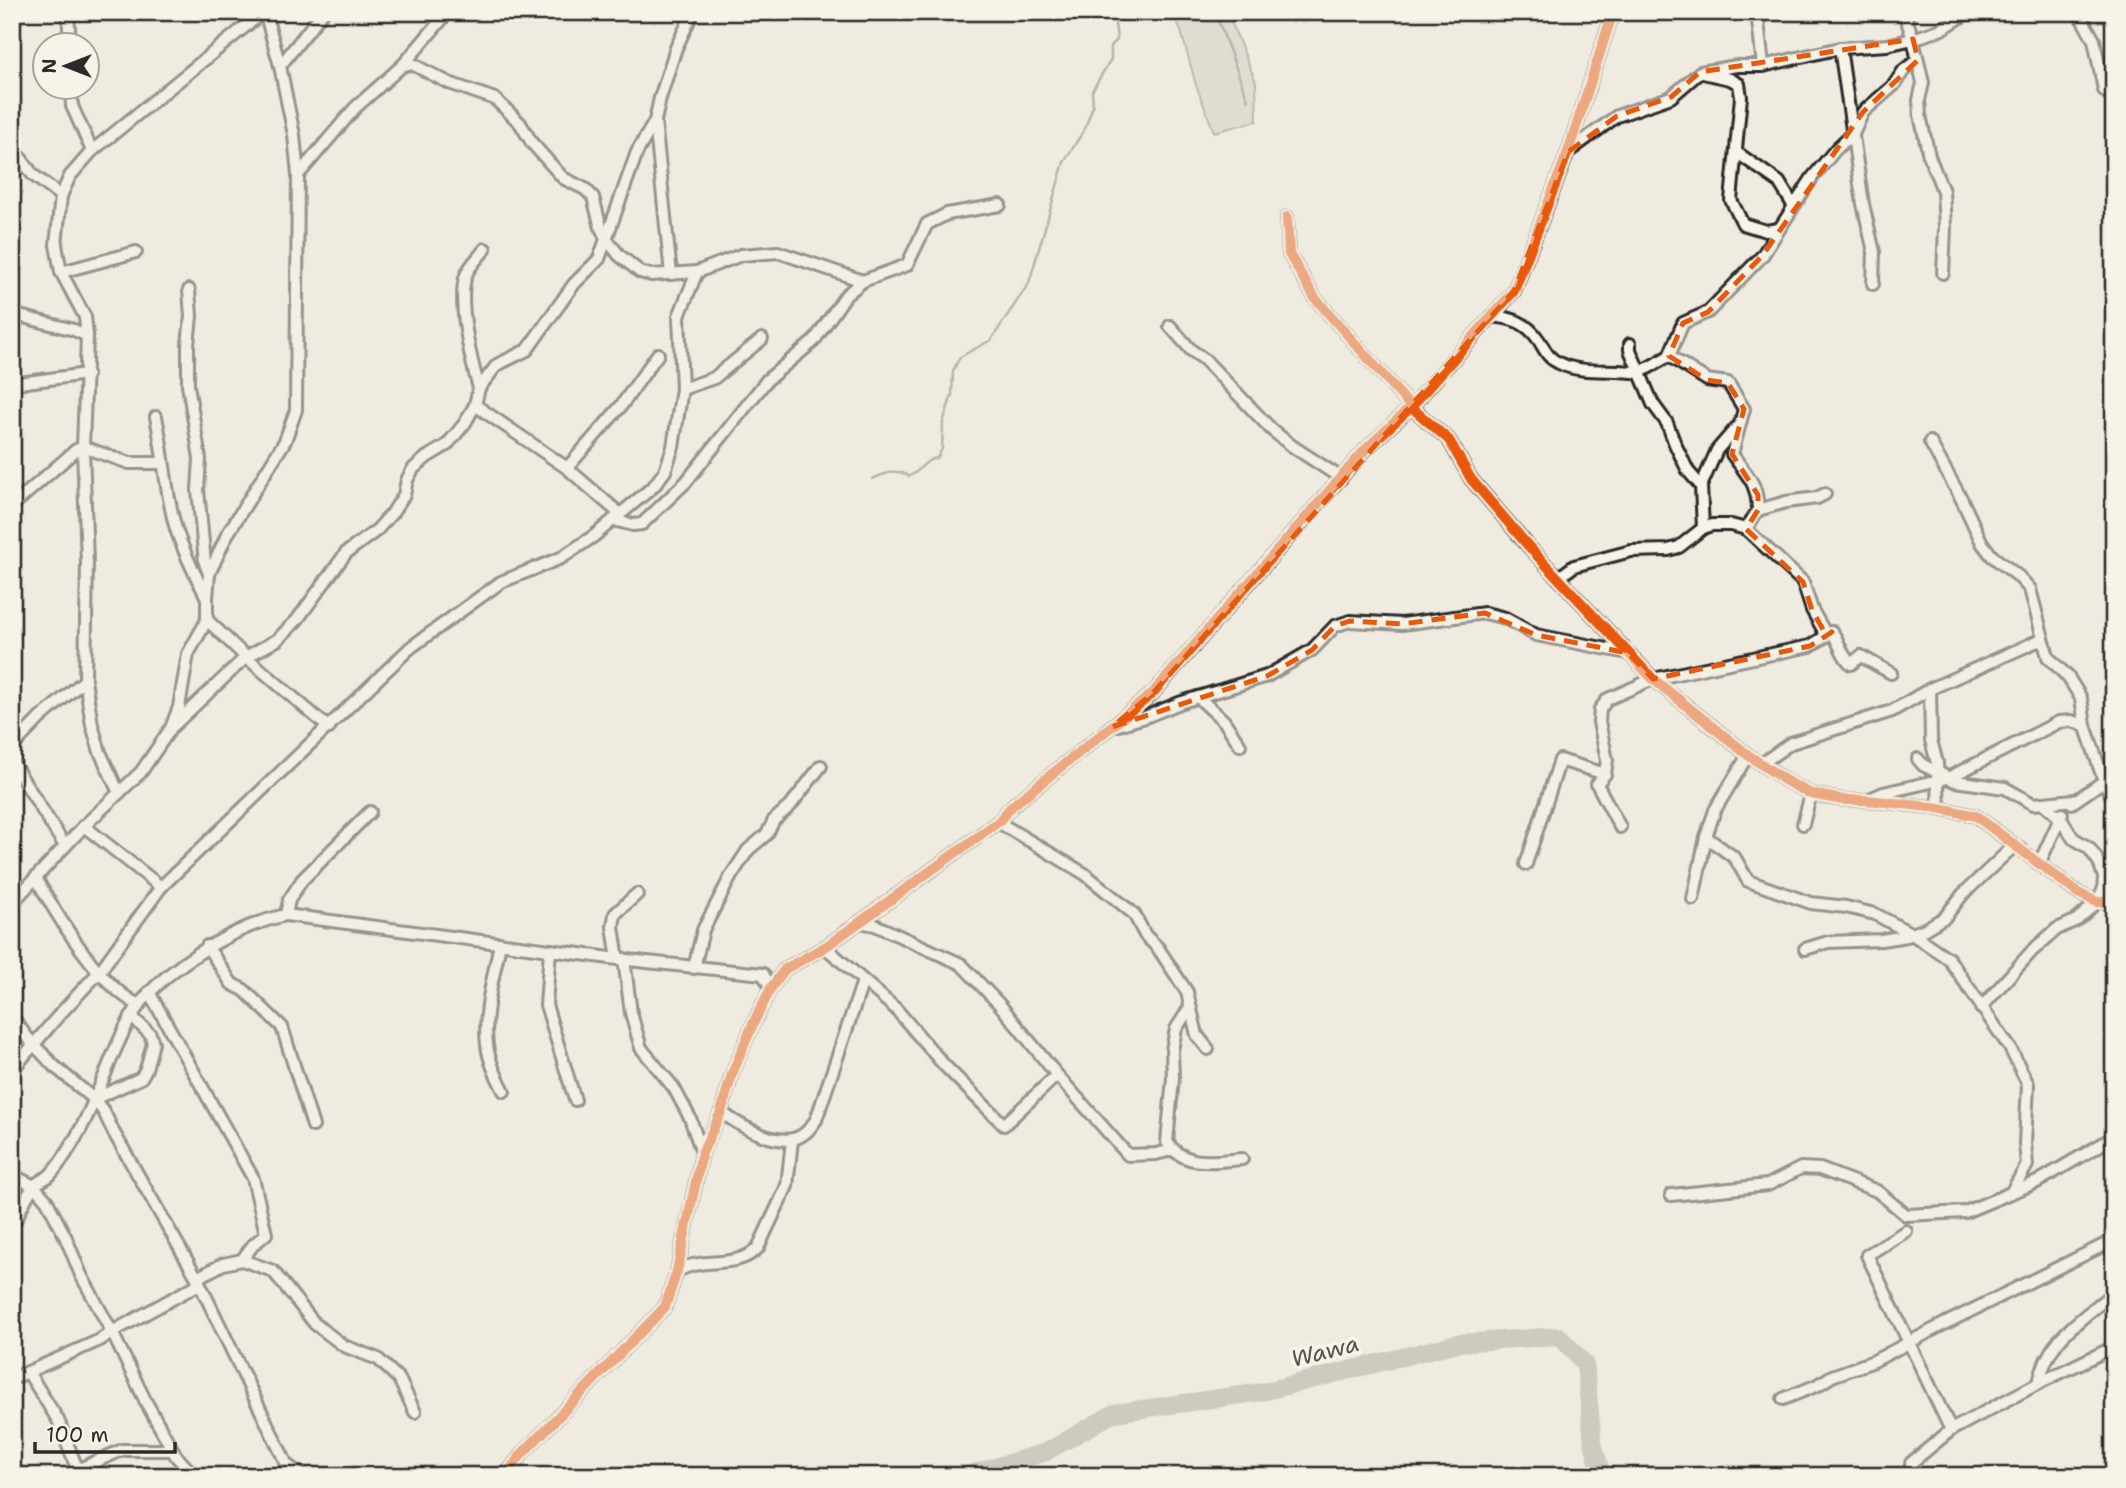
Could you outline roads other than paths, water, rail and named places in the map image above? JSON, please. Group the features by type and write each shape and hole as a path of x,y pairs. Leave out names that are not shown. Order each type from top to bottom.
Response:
{"street":[{"path":"68,12 69,32"},
{"path":"119,793 106,767 92,725 85,680 87,563 83,447 87,336 85,317 61,272 56,245 61,196 71,176 92,151 264,12 280,66 294,135 298,175 296,410 285,441 227,535 209,574 207,620 188,654 179,707 171,728"},
{"path":"280,66 323,12"},
{"path":"298,175 355,108 402,65 448,12"},
{"path":"12,903 84,826 141,772 171,728 246,657 277,640 297,620 346,553 377,530 393,512 404,495 413,469 447,445 465,423 475,405 479,388 497,365 527,350 574,284 599,260 637,152 655,121 676,48 693,12"},
{"path":"12,1227 34,1186 49,1175 72,1145 114,1049 131,1016 149,992 207,946 273,918 286,915 621,959 763,974 785,969 825,947 998,821 1012,806 1152,694 1364,451 1411,407 1514,291 1568,152 1613,12"},
{"path":"1757,12 1763,66"},
{"path":"1904,12 1923,83 1919,100 1920,115 1930,156 1943,191 1943,273"},
{"path":"1568,152 1617,116 1671,97 1700,72 1737,66 1763,66 1840,48 1887,45 1942,29 1969,12"},
{"path":"2078,12 2094,40 2104,90 2114,99"},
{"path":"1840,48 1863,204 1874,252 1873,284"},
{"path":"1492,316 1512,318 1525,324 1546,355 1575,369 1639,373 1669,356 1683,323 1708,312 1762,256 1812,178 1854,132 1863,112 1894,85 1904,70 1918,60"},
{"path":"402,65 412,64 449,83 495,99 520,123 532,143 563,178 585,188 593,197 607,240 619,255 639,272 651,275 697,272 741,255 778,252 863,281"},
{"path":"1700,72 1730,79 1739,84 1741,97 1731,200 1743,224 1766,231 1778,229"},
{"path":"72,102 92,151"},
{"path":"655,121 671,274"},
{"path":"1574,134 1594,133"},
{"path":"12,146 33,175 61,196"},
{"path":"1736,152 1779,182 1793,205"},
{"path":"475,405 567,468 616,517 633,525 642,524 687,482 767,380 814,341 846,295 863,281 907,265 927,225 947,214 999,205"},
{"path":"1287,217 1289,254 1315,298 1411,407 1449,440 1471,480 1653,679 1748,755 1786,781 1811,794 1843,800 1939,807 1976,816 2078,893 2097,902 2114,902"},
{"path":"479,388 462,292 467,272 485,249"},
{"path":"61,272 136,252"},
{"path":"12,1070 58,1015 100,971 161,887 410,648 501,582 561,558 654,486 665,471 673,447 682,389 679,316 697,272"},
{"path":"190,290 188,386 200,459 198,490 205,563 209,574"},
{"path":"12,314 87,336"},
{"path":"1170,326 1272,429 1292,446 1341,478"},
{"path":"682,389 714,378 762,339"},
{"path":"1630,344 1653,404 1667,423 1688,471 1701,486"},
{"path":"567,468 621,407 658,354"},
{"path":"1669,356 1707,380 1728,383 1744,409 1732,454 1754,484 1758,495 1758,510 1746,529"},
{"path":"12,384 87,374"},
{"path":"156,417 176,527 188,563 206,598"},
{"path":"1703,528 1701,486 1717,450 1740,423"},
{"path":"1930,442 1982,543 1992,556 2030,589 2048,657 2068,677 2081,698 2085,725 2104,781 2114,801"},
{"path":"12,506 76,450 83,447 129,463 163,463"},
{"path":"1758,510 1825,494"},
{"path":"1558,578 1574,566 1631,551 1668,550 1679,547 1703,528 1731,525 1746,529 1803,582 1812,610 1825,633 1832,632"},
{"path":"1112,727 1268,676 1312,650 1335,626 1350,621 1402,624 1485,613 1505,618 1536,635 1628,653"},
{"path":"207,620 329,728"},
{"path":"1832,632 1838,640 1844,659 1851,664 1861,656 1891,673"},
{"path":"1619,828 1597,784 1605,774 1607,760 1599,722 1600,709 1608,699 1653,679 1810,646 1832,632"},
{"path":"1761,764 1791,743 1892,711 1930,689 2042,639"},
{"path":"12,747 40,718 85,680"},
{"path":"1930,689 1931,740 1941,777 1939,807"},
{"path":"1198,697 1224,721 1240,745"},
{"path":"1867,800 1941,777 2059,722 2071,721 2085,725"},
{"path":"1693,899 1706,837 1715,810 1748,755"},
{"path":"1917,759 1941,777 1971,785 2005,788 2033,804 2075,800"},
{"path":"1526,864 1560,760 1605,774"},
{"path":"12,762 65,846"},
{"path":"694,968 703,930 742,858 767,834 774,820 790,806 821,766"},
{"path":"2039,864 2064,808 2104,781"},
{"path":"1804,824 1811,794"},
{"path":"1981,1008 2032,951 2057,929 2077,920 2097,902 2103,891 2104,877 2099,862 2089,848 2073,838 2061,819 2044,804"},
{"path":"286,915 289,900 302,880 370,812"},
{"path":"998,821 1085,874 1134,914 1145,934 1158,948 1187,992 1197,1035 1208,1049"},
{"path":"84,826 161,887"},
{"path":"1706,837 1735,858 1748,881 1811,903 1875,914 1912,934 1949,959 2010,1048 2028,1084 2025,1143 2027,1165 2011,1193"},
{"path":"1805,949 1828,942 1881,940 1926,929 1945,917 1963,894 2014,846"},
{"path":"36,878 65,929 111,984 131,1002 139,1005"},
{"path":"637,894 615,914 612,927 631,1013 641,1048 674,1088 690,1118 702,1153"},
{"path":"860,922 875,925 961,964 1000,1005 1128,1155 1156,1154 1172,1150"},
{"path":"500,943 486,1015 487,1047 494,1071 504,1091"},
{"path":"207,946 232,984 244,990 282,1027 313,1126"},
{"path":"825,947 896,1009 944,1065 1004,1125 1057,1075"},
{"path":"550,950 546,1005 575,1100"},
{"path":"505,1476 522,1454 665,1307 677,1271 702,1153 721,1112 732,1074 753,1024 771,988 785,969"},
{"path":"763,974 771,988"},
{"path":"721,1112 740,1126 769,1137 792,1140 805,1134 816,1120 863,981"},
{"path":"149,992 253,1178 266,1234 242,1260"},
{"path":"1190,1007 1175,1028 1167,1142 1172,1150 1185,1158 1200,1162 1242,1159"},
{"path":"12,1016 54,1066 94,1099 104,1112 198,1281 289,1472 303,1476"},
{"path":"94,1099 141,1079 146,1069 153,1043 150,1034 131,1016"},
{"path":"1671,1195 1768,1185 1801,1168 1820,1169 1877,1191 1906,1215 1965,1212 2045,1178 2114,1137"},
{"path":"677,1271 693,1265 733,1261 751,1255 758,1248 787,1186 792,1140"},
{"path":"12,1175 34,1186 47,1201 81,1275 146,1402 172,1450 191,1476"},
{"path":"1906,1231 1867,1255 1951,1430"},
{"path":"1783,1399 1818,1385 1832,1376 1874,1361 2114,1240"},
{"path":"12,1379 100,1340 223,1264 242,1260 273,1271 315,1324 344,1346 378,1359 399,1379 415,1412"},
{"path":"2039,1383 2042,1367 2051,1349 2065,1333 2114,1292"},
{"path":"1911,1476 1911,1463 1951,1430 2114,1347"},
{"path":"29,1372 58,1420 78,1473 122,1450 172,1450"}],"waterway":[{"path":"872,479 890,472 909,476 937,458 942,449 943,422 952,395 953,371 960,357 991,340 1029,283 1064,162 1084,130 1093,106 1092,91 1111,59 1111,46 1117,40 1115,23 1118,12"},
{"path":"1215,12 1248,100"},
{"name":"Wawa","path":"964,1476 1046,1452 1114,1413 1262,1392 1458,1343 1559,1336 1585,1364 1593,1443 1602,1476"}]}
